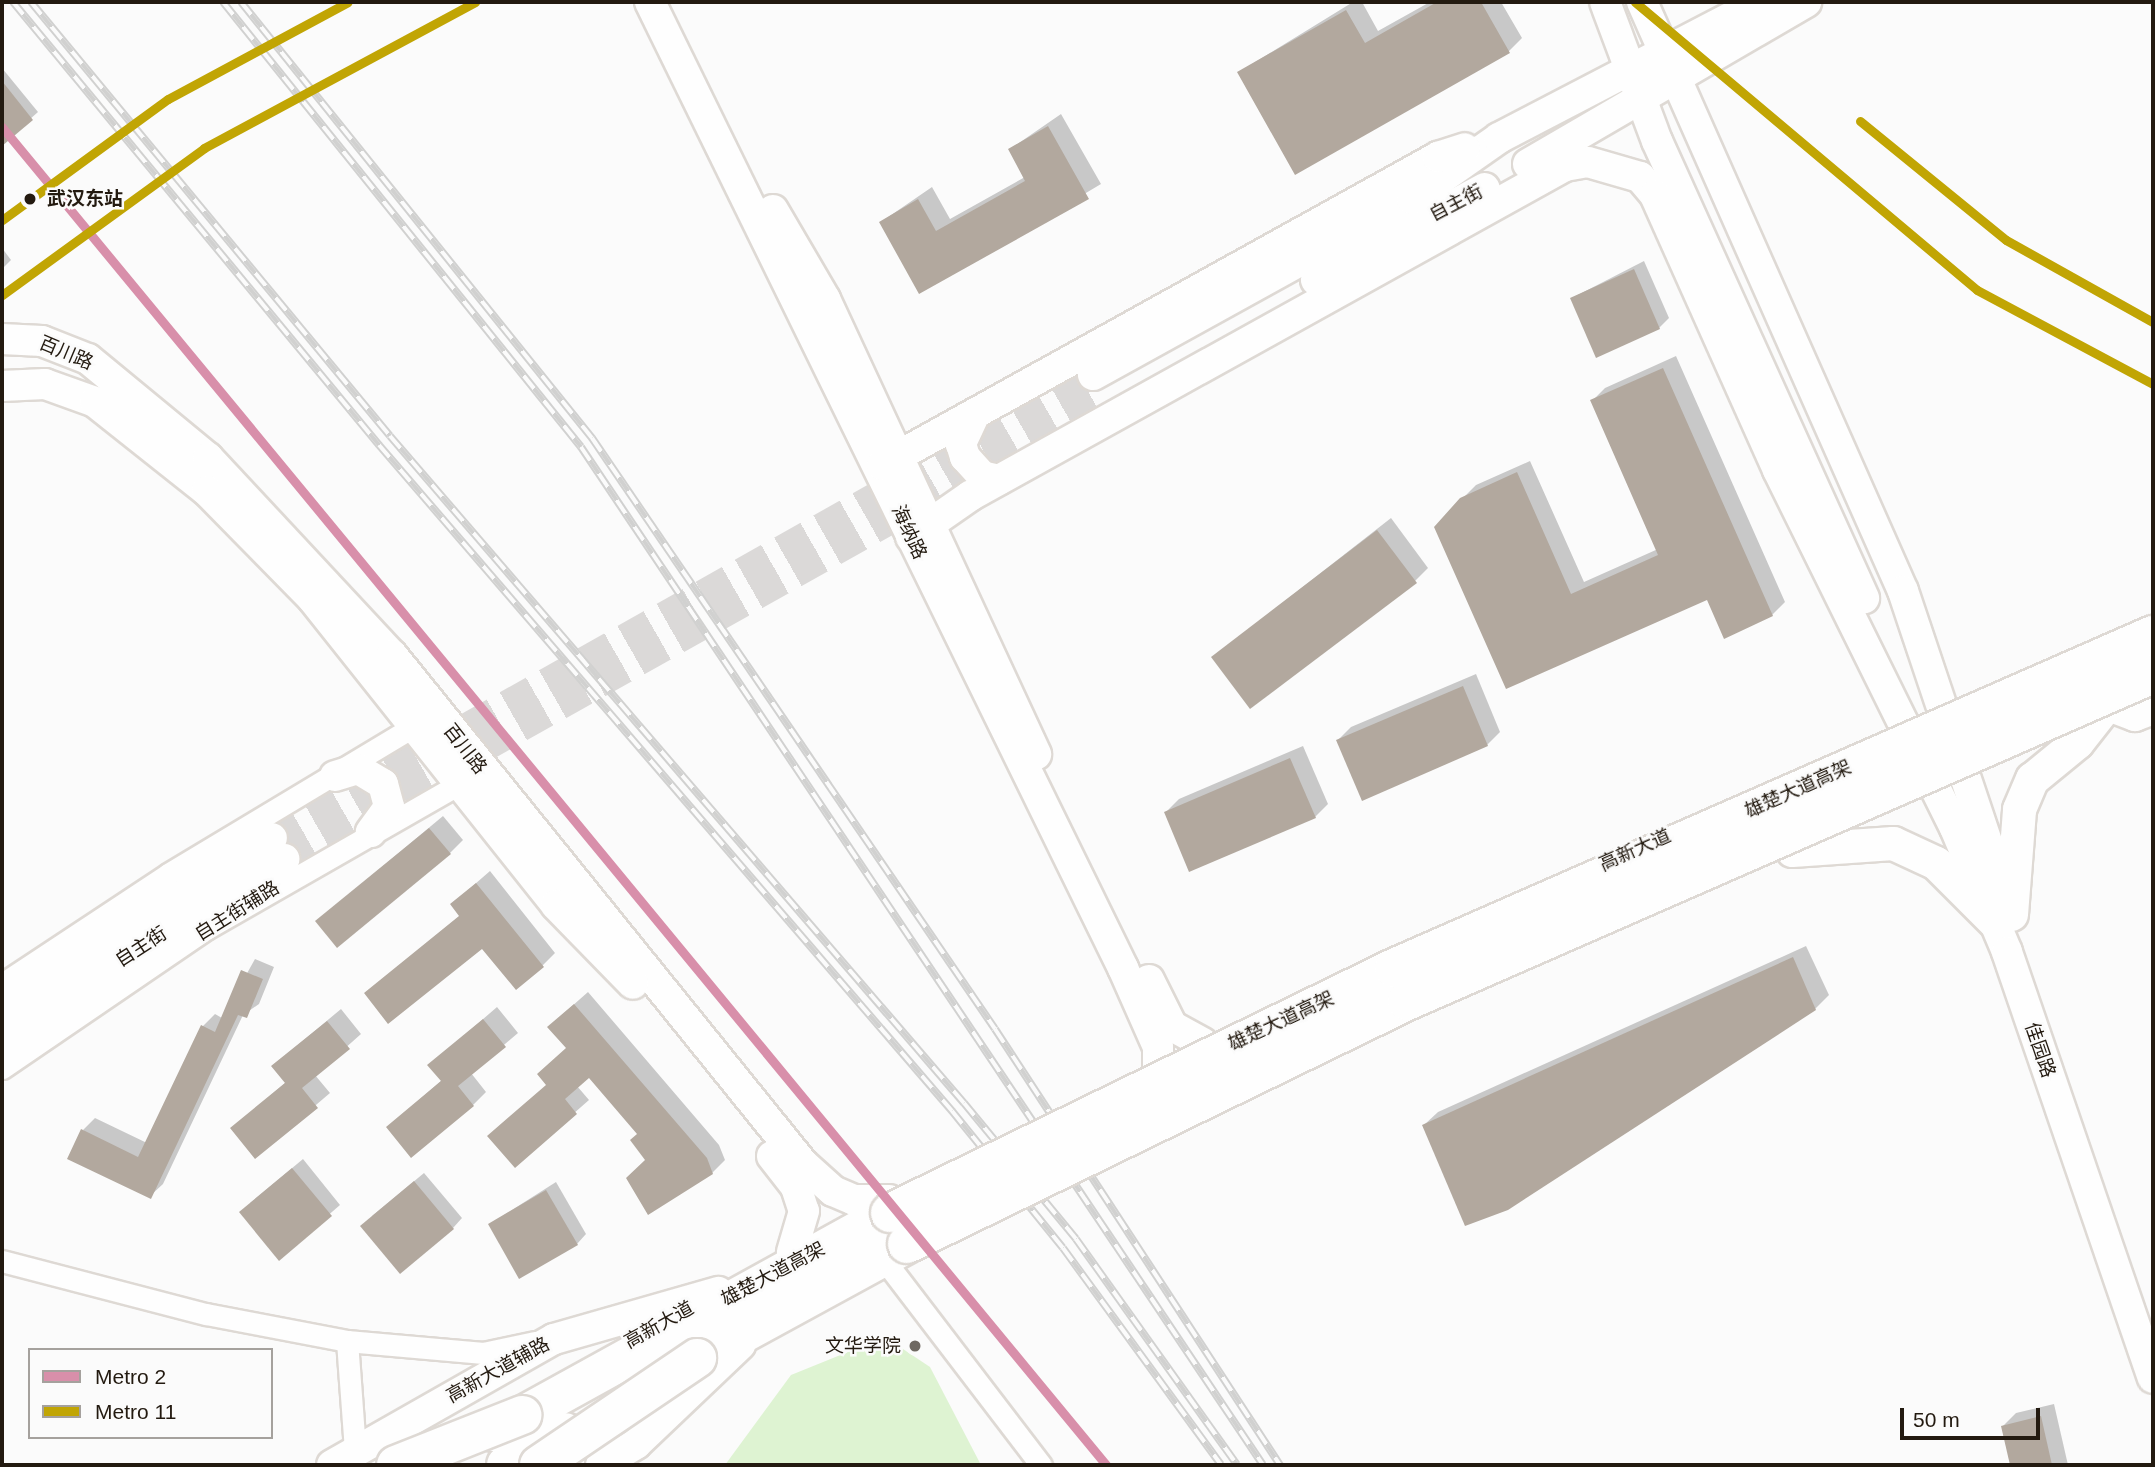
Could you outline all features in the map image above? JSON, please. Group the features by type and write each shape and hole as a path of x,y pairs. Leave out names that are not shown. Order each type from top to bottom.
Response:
{"highway":[{"name":"雄楚大道高架","path":"437,1465 780,1269 1128,1092 1394,968 2153,635"},
{"name":"雄楚大道高架","path":"506,1465 696,1358 919,1238 1407,1001 2153,674"},
{"path":"539,1465 696,1358"},
{"path":"396,1465 522,1415"}],"main road":[{"name":"海纳路","path":"650,2 889,461"},
{"name":"海纳路","path":"673,2 1123,968 1158,1047 1158,1064"},
{"path":"1605,2 1643,100 1785,433 1897,671 1904,732"},
{"name":"佳园路","path":"1642,2 1673,66 1903,591 1962,769 2002,918 2153,1378"},
{"name":"自主街","path":"1760,2 1673,66 1643,100 1426,218 1098,388 1412,199 1499,138 1632,70 1673,66 1806,2"},
{"path":"889,461 973,418 1438,157 1499,138"},
{"name":"佳园路","path":"1527,186 1588,162 1619,167 1655,195 1904,732 2002,918 2153,1328"},
{"path":"1426,218 1527,186"},
{"path":"922,532 999,480 1527,186"},
{"name":"百川路","path":"2,339 63,348 143,399 306,556 471,777 796,1187 803,1230 792,1252"},
{"name":"百川路","path":"2,386 68,389 150,440 303,588 426,718"},
{"path":"973,418 961,444 965,457 982,476 999,480"},
{"name":"海纳路","path":"922,532 1172,1026 1203,1043"},
{"name":"高新大道","path":"1119,1082 1547,889 2153,622"},
{"path":"1148,1135 1572,939 1668,906 1793,850 1931,782 2153,684"},
{"path":"2106,705 2135,716 2153,709"},
{"path":"2002,918 2019,810 2032,779 2077,742 2106,705"},
{"path":"335,776 358,769 383,784 389,807 371,832"},
{"name":"百川路","path":"471,777 816,1177 854,1200 898,1196"},
{"path":"1793,850 1893,843 1936,863 2002,918"},
{"name":"自主街","path":"2,1010 278,848 2,1041"},
{"path":"1547,889 1581,892 1592,900 1591,915 1572,939"},
{"name":"高新大道","path":"415,1465 718,1292 898,1196"},
{"path":"525,1465 742,1343 935,1242"},
{"name":"高新大道辅路","path":"343,1458 554,1339 718,1292"},
{"path":"601,1465 636,1444 742,1343"}],"street":[{"path":"2,984 168,874 335,776 426,718"},
{"name":"自主街辅路","path":"2,1068 206,929 471,777"},
{"path":"2,1261 206,1314 347,1341 483,1353 554,1339"},
{"path":"888,1265 1041,1465"},
{"path":"343,1458 347,1341"}],"green space":[{"path":"885,1337 930,1367 981,1465 725,1465 791,1375"}],"building":[{"path":"1437,2 1481,2 1510,53 1295,175 1237,72 1346,10 1365,43"},
{"path":"2,81 33,120 2,146"},
{"path":"1048,126 1089,199 919,294 879,222 918,199 936,231 1025,181 1008,149"},
{"path":"1634,269 1660,329 1596,358 1570,298"},
{"path":"1663,368 1773,616 1724,639 1707,600 1506,689 1434,527 1460,498 1517,472 1571,594 1658,555 1590,400"},
{"path":"1377,530 1417,583 1250,709 1211,657"},
{"path":"1463,686 1488,746 1362,801 1336,740"},
{"path":"1290,758 1316,818 1189,872 1164,812"},
{"path":"429,828 451,854 337,948 315,921"},
{"path":"476,883 544,967 516,990 482,949 388,1024 364,993 459,916 450,904"},
{"path":"1793,957 1816,1010 1508,1210 1465,1226 1422,1125"},
{"path":"241,970 263,979 247,1018 238,1015 151,1199 67,1159 81,1129 138,1157 201,1025 215,1032"},
{"path":"574,1004 707,1158 713,1174 648,1215 626,1178 645,1160 630,1140 637,1134 589,1078 565,1099 577,1114 515,1168 487,1136 546,1085 537,1074 566,1048 547,1027"},
{"path":"483,1019 506,1047 458,1086 474,1106 411,1158 386,1127 441,1081 427,1065"},
{"path":"327,1021 350,1049 302,1088 318,1108 255,1159 230,1128 285,1083 271,1066"},
{"path":"292,1168 332,1216 279,1261 239,1212"},
{"path":"414,1181 454,1229 400,1274 360,1226"},
{"path":"546,1190 578,1245 519,1279 488,1224"},
{"path":"2041,1416 2052,1465 2010,1465 2001,1426"}],"tunnel":[{"path":"272,838 1093,375"},
{"path":"284,859 1103,400"}],"railway":[{"path":"13,2 379,445 952,1111 1063,1248 1221,1465"},
{"path":"31,2 390,436 964,1103 1076,1239 1237,1465"},
{"path":"223,2 581,447 1263,1465"},
{"path":"241,2 592,438 995,1029 1280,1465"}],"metro line":[{"name":"11","path":"2,220 168,99 348,2"},
{"name":"11","path":"2,295 204,148 475,2"},
{"name":"11","path":"1635,2 1977,290 2153,384"},
{"name":"11","path":"1860,121 2006,240 2153,322"},
{"name":"2","path":"2,127 1106,1465"}],"place":[{"name":"武汉东站","path":"30,199"},
{"name":"文华学院","path":"915,1346"}]}
